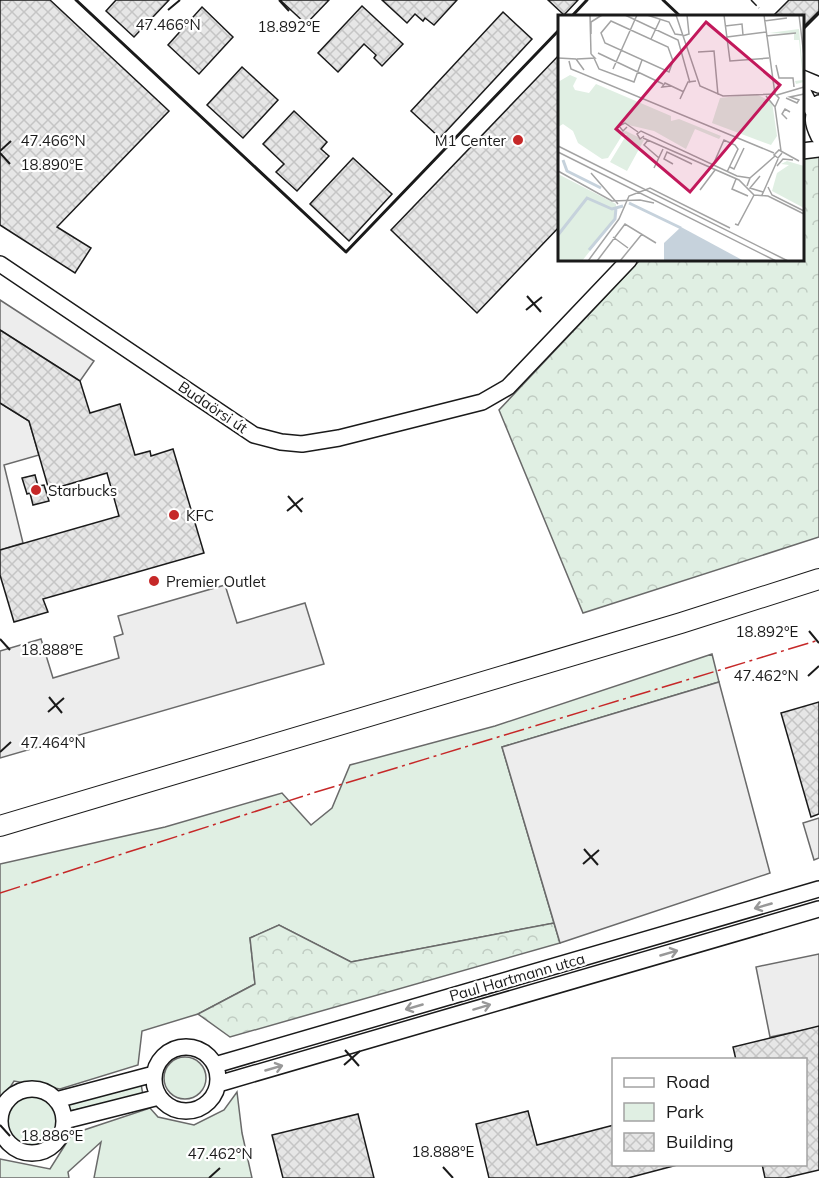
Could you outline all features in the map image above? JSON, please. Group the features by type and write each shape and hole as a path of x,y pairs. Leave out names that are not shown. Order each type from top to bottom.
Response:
{"main road":[{"path":"0,826 681,623 819,579"}],"street":[{"path":"804,79 819,85"},
{"path":"804,96 813,121"},
{"path":"804,151 819,149"},
{"name":"Budaörsi út","path":"0,264 254,435 281,442 302,444 349,435 482,402 508,387 627,261"},
{"name":"Paul Hartmann utca","path":"215,1065 819,889"},
{"name":"Paul Hartmann utca","path":"218,1084 819,909"},
{"path":"191,1047 205,1053 215,1065 218,1084 212,1099 204,1107 190,1112 175,1110 159,1097 154,1085 154,1074 158,1063 164,1056 180,1048 191,1047"},
{"path":"56,1100 154,1074"},
{"path":"32,1089 44,1091 56,1100 62,1110 64,1121 59,1138 51,1146 35,1153 19,1150 6,1140 0,1125 0,1114 5,1104 21,1091 32,1089"},
{"path":"64,1121 159,1097"}],"green space":[{"path":"804,154 819,155 819,537 583,613 499,410 639,261 804,261"},
{"path":"712,654 719,682 502,747 554,923 351,962 279,925 250,938 255,984 198,1014 142,1031 138,1065 60,1089 14,1081 0,1103 0,864 165,827 282,793 311,825 332,808 350,765 495,726"},
{"path":"554,923 560,943 230,1037 198,1014 255,984 250,938 279,925 351,962"},
{"path":"185,1057 200,1063 206,1078 200,1093 185,1099 170,1093 164,1078 170,1063"},
{"path":"141,1084 143,1095 70,1111 68,1102"},
{"path":"237,1092 242,1133 252,1178 94,1178 101,1142 68,1172 69,1178 0,1178 0,1159 50,1169 72,1134 150,1108 158,1117 194,1125 224,1110"},
{"path":"28,1096 38,1096 47,1100 55,1108 59,1122 55,1136 47,1144 38,1148 28,1148 19,1144 11,1136 7,1127 7,1117 11,1108 19,1100"}],"shaded area":[{"path":"0,300 94,361 80,381 0,330"},
{"path":"0,403 29,421 39,455 4,465 23,543 0,550"},
{"path":"225,585 237,623 305,603 324,664 0,758 0,651 41,639 53,678 119,658 114,637 123,634 118,616"},
{"path":"719,682 770,873 560,943 502,747"},
{"path":"819,818 819,858 814,860 803,823"},
{"path":"819,954 819,1027 770,1037 756,967"}],"building":[{"path":"0,0 50,0 169,111 57,227 91,248 75,273 0,225"},
{"path":"116,0 169,0 134,37 106,11"},
{"path":"280,0 329,0 306,24"},
{"path":"382,0 457,0 434,25 425,18 423,21 415,14 407,23"},
{"path":"548,0 578,0 564,15"},
{"path":"789,0 819,0 819,11 804,26 804,15 774,15"},
{"path":"362,6 403,44 382,66 374,58 376,55 364,44 338,72 318,53"},
{"path":"202,7 233,37 199,74 168,45"},
{"path":"503,12 532,39 440,138 411,111"},
{"name":"M1 Center","path":"558,56 558,228 477,313 391,230"},
{"path":"242,67 278,100 243,138 207,105"},
{"path":"294,111 327,142 321,149 329,156 297,191 276,172 284,164 263,144"},
{"path":"353,158 392,194 349,241 310,204"},
{"path":"0,330 80,381 90,413 120,404 135,455 150,451 151,456 173,449 204,553 43,599 48,612 14,622 0,575 0,550 119,516 107,473 49,490 29,421 0,403"},
{"name":"Starbucks","path":"35,475 38,486 44,485 49,501 33,505 22,478"},
{"path":"819,702 819,814 811,817 781,713"},
{"path":"819,1026 819,1170 785,1178 765,1178 762,1166 807,1166 807,1058 736,1058 733,1047"},
{"path":"528,1111 537,1145 612,1126 612,1166 673,1166 628,1178 489,1178 476,1124"},
{"path":"358,1114 374,1178 283,1178 272,1135"}],"fence":[{"path":"751,0 759,8"}],"wall":[{"path":"76,0 346,252 558,31"},
{"path":"573,15 587,0"},
{"path":"663,0 679,15"},
{"path":"804,28 819,13"}],"power":[{"path":"0,893 313,793 819,640"}],"place":[{"name":"M1 Center","path":"518,140"},
{"name":"Starbucks","path":"36,490"},
{"name":"KFC","path":"174,515"},
{"name":"Premier Outlet","path":"154,581"}]}
